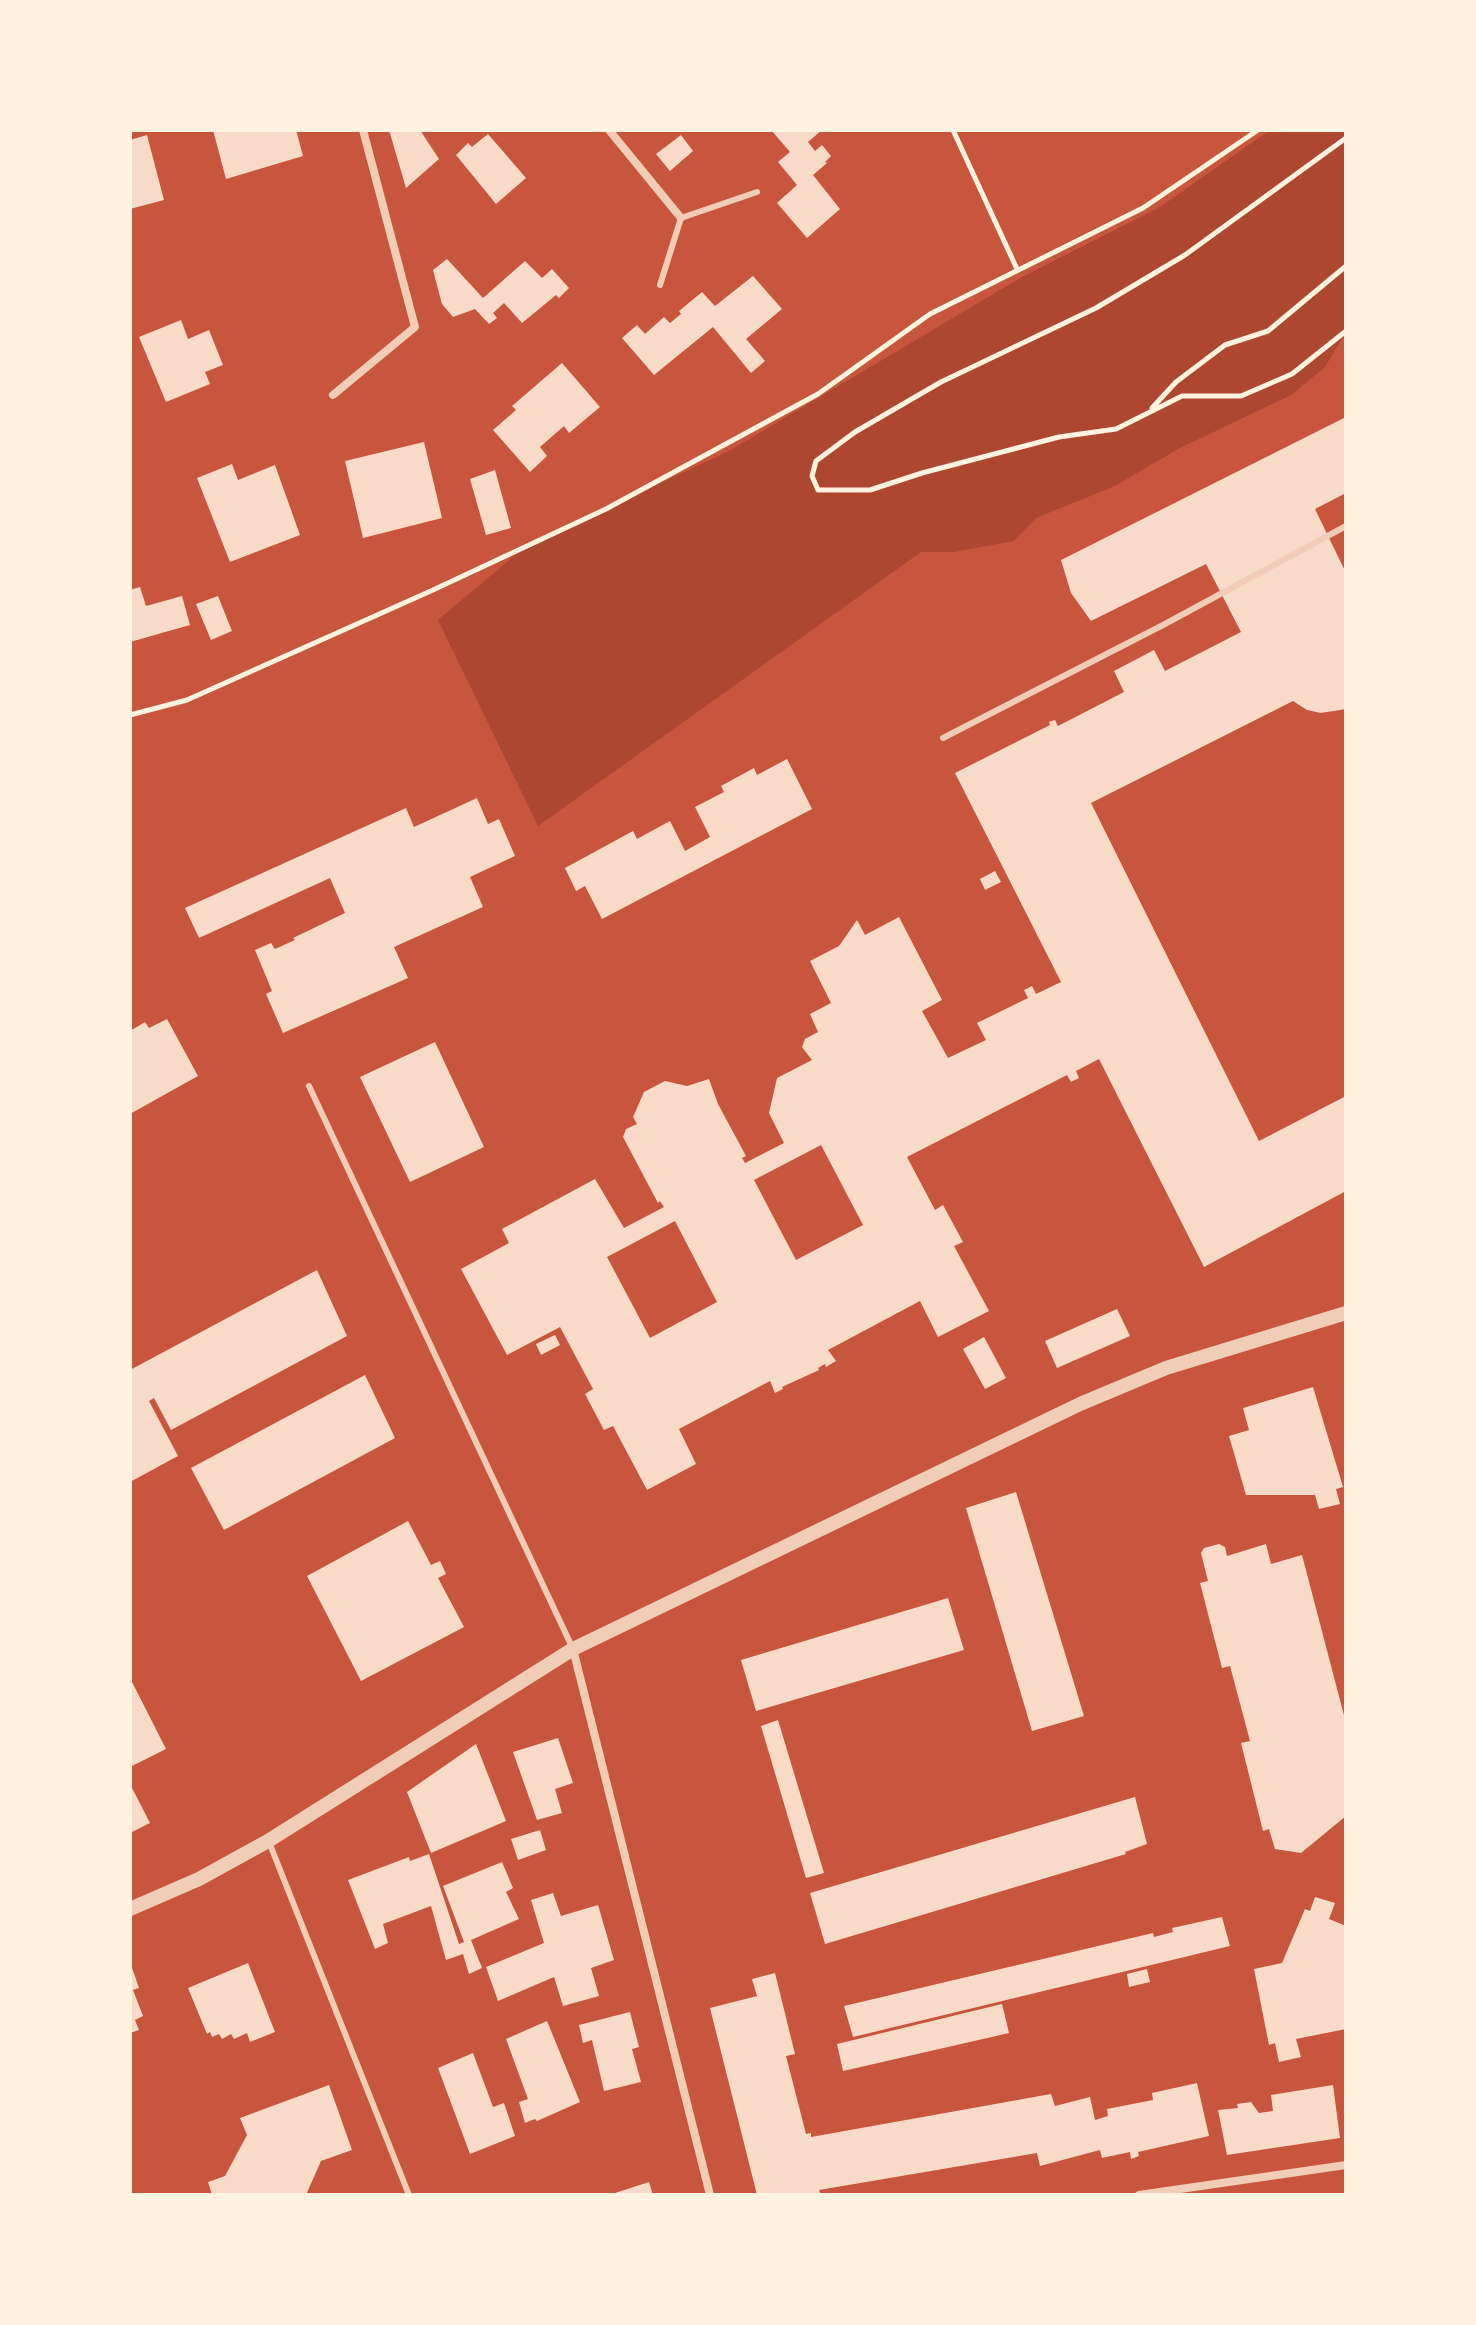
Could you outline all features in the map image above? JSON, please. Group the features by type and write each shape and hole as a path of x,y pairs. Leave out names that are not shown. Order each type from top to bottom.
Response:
{"street":[{"path":"333,395 415,327 363,130"},
{"path":"609,130 681,218"},
{"path":"130,1909 199,1879 268,1841 573,1649 1080,1404 1166,1368 1346,1313"},
{"path":"573,1649 710,2195"},
{"path":"1139,2195 1346,2165"}],"lane":[{"path":"660,285 681,218 757,192"},
{"path":"943,738 1165,624 1346,526"},
{"path":"309,1086 573,1649"},
{"path":"268,1841 409,2195"}],"path":[{"path":"953,130 1017,269"},
{"path":"130,715 187,700 419,597 606,509 818,394 930,314 1143,208 1258,130"},
{"path":"1346,138 1185,255 1096,308 941,382 855,432 816,461 812,476 818,490 870,490 1059,437 1116,429 1182,396 1241,396 1292,374 1346,331"},
{"path":"1149,412 1176,382 1225,345 1268,331 1346,266"}],"shaded area":[{"path":"1270,130 1346,130 1346,332 1325,367 1291,395 1178,449 1115,486 1036,518 1014,541 954,552 921,552 538,826 438,620 527,545 727,452 1022,277 1160,207"}],"building":[{"path":"213,130 296,130 303,156 226,179"},
{"path":"389,130 420,130 439,159 406,188"},
{"path":"771,130 822,130 808,142 815,151 822,145 831,156 813,175 840,209 807,238 777,203 797,185 778,162 790,152"},
{"path":"488,134 526,178 496,204 456,155 468,143 472,147"},
{"path":"147,135 164,200 130,209 130,140"},
{"path":"681,135 693,151 670,171 656,154"},
{"path":"447,259 483,298 525,261 542,278 552,269 569,288 522,323 504,303 493,313 497,318 489,324 475,309 453,317 442,304 433,270"},
{"path":"753,276 782,309 746,339 765,361 751,373 713,327 654,375 622,338 637,325 645,334 664,317 670,323 702,292 715,306"},
{"path":"181,320 188,339 209,330 223,365 205,372 210,384 166,402 139,337"},
{"path":"562,363 600,407 569,433 564,426 540,447 547,456 530,472 493,430 516,410 512,406"},
{"path":"1346,417 1346,493 1315,509 1346,573 1346,709 1321,713 1307,710 1293,701 1091,803 1259,1141 1346,1096 1346,1191 1204,1267 1099,1059 1076,1071 1079,1078 1071,1082 1067,1075 907,1157 935,1210 943,1205 963,1242 954,1246 989,1311 938,1337 920,1301 828,1350 836,1361 826,1367 825,1364 775,1393 770,1381 679,1429 696,1464 647,1490 613,1426 604,1430 585,1394 593,1389 560,1327 507,1355 461,1269 509,1243 502,1229 595,1179 624,1228 664,1207 660,1201 658,1203 623,1137 626,1129 637,1124 633,1117 644,1092 665,1081 687,1086 709,1079 718,1104 746,1156 742,1158 745,1163 784,1143 769,1113 777,1078 812,1060 802,1047 805,1039 818,1032 810,1014 831,1003 810,961 839,946 857,920 865,935 899,917 942,1000 922,1011 948,1058 986,1040 977,1023 1028,998 1024,990 1032,986 1036,994 1061,982 955,773 1050,725 1049,722 1055,720 1058,726 1124,692 1114,671 1154,650 1165,671 1241,632 1206,564 1091,621 1071,593 1061,560","holes":["821,1145 863,1225 796,1260 754,1180","675,1221 717,1302 650,1338 607,1257"]},
{"path":"424,442 442,518 363,538 345,461"},
{"path":"232,464 238,480 275,465 300,535 230,562 197,478"},
{"path":"495,470 511,528 486,535 470,479"},
{"path":"140,587 146,606 182,596 190,625 130,642 130,590"},
{"path":"218,596 232,631 211,640 196,604"},
{"path":"787,759 812,809 602,919 585,886 576,891 565,868 633,831 637,839 670,821 685,851 710,837 695,807 724,792 721,786 754,768 757,775"},
{"path":"477,798 488,824 499,819 515,856 470,877 483,907 394,947 408,978 283,1033 266,994 272,991 255,950 271,943 275,949 345,913 330,878 199,938 185,908 406,808 414,827"},
{"path":"995,871 1001,882 985,890 980,879"},
{"path":"167,1019 198,1076 130,1114 130,1031 145,1022 149,1028"},
{"path":"435,1042 484,1147 410,1182 360,1077"},
{"path":"317,1270 347,1336 171,1430 154,1398 149,1401 178,1456 130,1482 130,1370"},
{"path":"1117,1309 1130,1336 1057,1368 1045,1341"},
{"path":"555,1335 560,1345 541,1355 536,1344"},
{"path":"984,1337 1006,1378 985,1389 963,1349"},
{"path":"365,1375 395,1438 224,1530 191,1468"},
{"path":"1313,1387 1343,1487 1336,1489 1340,1504 1319,1509 1315,1495 1246,1495 1229,1436 1249,1430 1243,1408"},
{"path":"1016,1492 1084,1716 1032,1731 966,1508"},
{"path":"408,1521 431,1565 440,1561 446,1574 438,1578 464,1627 361,1681 307,1576"},
{"path":"1219,1544 1225,1547 1227,1556 1266,1544 1271,1564 1302,1555 1346,1723 1346,1816 1301,1853 1275,1849 1269,1829 1263,1831 1241,1743 1250,1741 1230,1666 1222,1668 1200,1583 1208,1581 1201,1553 1204,1548"},
{"path":"948,1598 964,1650 756,1711 741,1660"},
{"path":"130,1678 166,1749 130,1767"},
{"path":"778,1720 824,1873 806,1878 761,1726"},
{"path":"558,1738 573,1783 555,1789 562,1813 537,1820 513,1752"},
{"path":"476,1744 506,1821 431,1853 407,1792"},
{"path":"130,1784 150,1823 130,1833"},
{"path":"1135,1797 1147,1844 1126,1854 825,1944 810,1893"},
{"path":"540,1830 546,1850 518,1860 511,1839"},
{"path":"429,1854 459,1944 464,1942 443,1886 502,1862 513,1888 506,1892 519,1919 471,1940 482,1968 469,1974 463,1954 446,1960 431,1906 383,1924 388,1943 375,1949 348,1880 409,1857 410,1861"},
{"path":"553,1893 561,1916 598,1905 614,1960 591,1968 599,1996 563,2006 554,1977 498,2001 486,1967 544,1943 531,1900"},
{"path":"1315,1897 1335,1903 1329,1919 1346,1926 1346,2029 1296,2039 1301,2057 1279,2062 1275,2043 1269,2045 1254,1969 1282,1963 1305,1909 1310,1911"},
{"path":"1222,1917 1230,1946 853,2037 844,2006 1153,1933 1154,1937 1173,1932 1172,1928"},
{"path":"130,1962 139,1988 133,1990 143,2016 135,2020 139,2030 130,2033"},
{"path":"248,1963 275,2032 250,2042 247,2033 234,2039 231,2034 222,2039 219,2034 212,2037 210,2032 207,2034 188,1988"},
{"path":"1147,1969 1150,1982 1129,1987 1127,1974"},
{"path":"775,1973 795,2054 786,2056 806,2134 811,2133 811,2137 1051,2094 1055,2106 1090,2097 1095,2120 1108,2116 1107,2109 1153,2100 1152,2093 1197,2083 1209,2136 1138,2152 1139,2156 1131,2159 1130,2152 1102,2158 1100,2150 1040,2166 1037,2153 819,2190 820,2193 809,2195 757,2195 710,2008 757,1996 752,1979"},
{"path":"1002,2004 1009,2033 843,2071 837,2044"},
{"path":"630,2012 639,2047 632,2049 641,2082 604,2091 592,2040 583,2043 579,2025"},
{"path":"547,2021 580,2102 537,2121 525,2123 519,2102 528,2099 506,2039"},
{"path":"473,2053 493,2107 504,2103 515,2136 470,2154 438,2068"},
{"path":"329,2085 352,2150 321,2161 306,2195 212,2195 208,2182 225,2176 247,2135 240,2118"},
{"path":"1333,2085 1340,2138 1227,2155 1218,2110 1238,2108 1237,2104 1251,2102 1259,2113 1273,2111 1271,2095"},
{"path":"649,2182 653,2195 612,2195 612,2194"}]}
